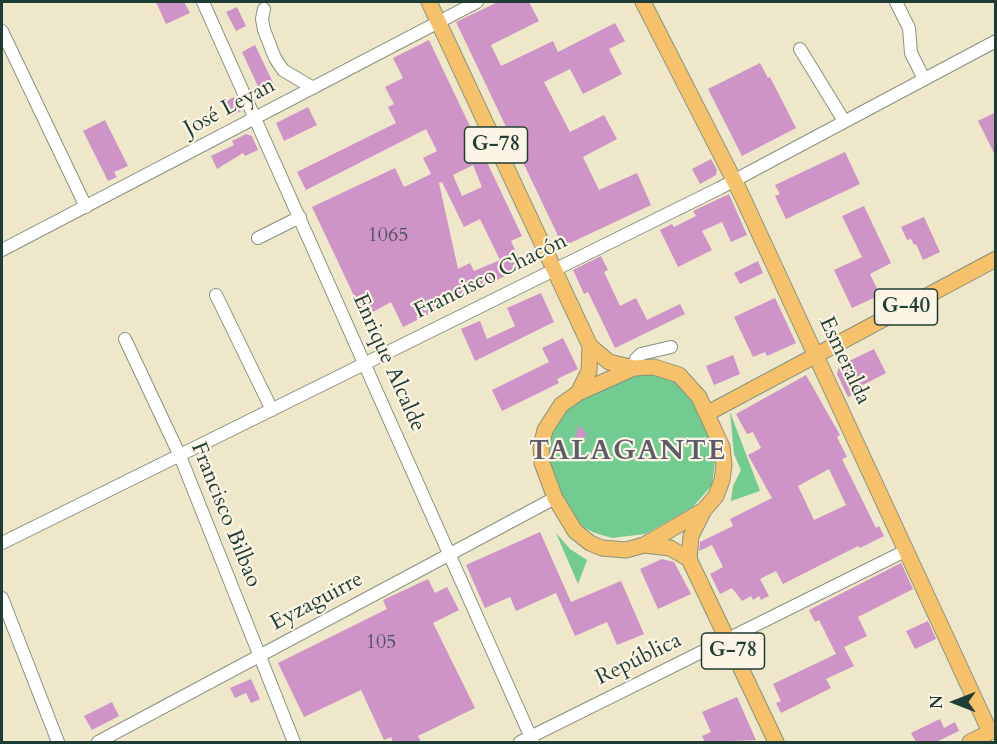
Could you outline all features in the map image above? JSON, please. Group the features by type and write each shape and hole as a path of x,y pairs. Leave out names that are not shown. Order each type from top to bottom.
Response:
{"main road":[{"name":"G-78","path":"429,2 590,346 609,362 634,368 654,367 679,375 695,390 708,413 722,447 724,465 720,487 704,510 691,536 689,559 776,742"},
{"name":"Esmeralda","path":"643,2 734,180 817,355 905,551 994,735"},
{"name":"G-40","path":"708,413 996,259"},
{"name":"G-78","path":"578,393 589,371 590,346"},
{"name":"G-78","path":"634,368 578,393 554,413 542,438 542,463 555,498 570,525 590,543 619,550 644,545 670,548 689,559"},
{"name":"G-78","path":"644,545 704,510"},
{"path":"970,742 994,735"}],"street":[{"name":"Enrique Alcalde","path":"203,2 450,554 528,741"},
{"name":"José Leyan","path":"2,250 477,2"},
{"path":"896,2 909,28 911,53 924,79"},
{"path":"264,9 262,19 264,30 275,58 283,70 314,88"},
{"path":"2,31 86,207"},
{"name":"Francisco Chacón","path":"2,543 734,180 996,41"},
{"path":"800,49 844,121"},
{"path":"258,238 300,217"},
{"path":"216,295 272,410"},
{"name":"Francisco Bilbao","path":"125,339 180,456 294,742"},
{"path":"634,368 636,359 641,354 670,347"},
{"name":"Eyzaguirre","path":"98,742 555,498"},
{"name":"República","path":"528,741 905,551"},
{"path":"2,598 58,742"}],"green space":[{"path":"652,374 670,378 684,388 696,404 716,455 712,485 693,507 645,534 612,538 595,533 583,527 561,499 548,462 550,433 565,408 583,396 635,376"},
{"path":"730,412 760,491 731,501 733,486 741,470 734,454"},
{"path":"556,533 570,549 587,560 578,584"}],"building":[{"path":"156,2 184,2 190,13 166,24"},
{"path":"498,2 529,2 539,21 491,45 501,66 553,41 558,52 615,23 625,41 609,49 622,74 583,94 570,69 544,82 570,132 604,115 617,139 583,157 599,190 637,173 651,205 568,244 561,242 456,22"},
{"path":"237,7 246,26 236,31 226,12"},
{"path":"429,40 522,236 511,241 523,267 403,327 391,302 364,317 312,207 395,168 404,187 431,174 423,158 437,151 426,129 306,190 297,172 396,123 388,107 394,104 385,87 403,78 393,58","holes":["473,165 482,187 462,196 453,175","442,182 464,227 480,219 500,260 474,271 470,263 458,269 439,183"]},
{"path":"255,45 277,91 267,96 262,95 242,52"},
{"path":"760,63 768,78 770,77 796,128 742,156 708,89"},
{"path":"234,97 241,111 231,116 225,102"},
{"path":"308,107 317,125 284,141 276,123"},
{"path":"996,112 996,157 978,121"},
{"path":"105,120 128,166 114,172 117,177 108,181 83,131"},
{"path":"246,134 252,136 258,150 245,156 243,153 217,169 211,156 234,145 232,141"},
{"path":"845,152 860,184 786,219 775,196 780,194 775,185"},
{"path":"711,159 717,170 716,175 700,184 692,169"},
{"path":"729,194 747,235 731,242 722,222 702,231 712,250 678,267 660,230 672,224 674,227 696,216 693,211"},
{"path":"864,206 891,263 870,274 880,295 852,308 834,270 862,257 842,216"},
{"path":"924,217 940,252 923,260 916,244 914,245 911,239 907,240 901,227"},
{"path":"601,256 608,270 604,272 620,306 636,298 647,320 680,304 685,314 615,348 588,292 584,294 573,270"},
{"path":"758,261 763,273 740,284 734,273"},
{"path":"541,293 554,322 475,361 461,329 480,321 487,339 515,326 507,308"},
{"path":"775,298 796,343 767,356 765,352 753,357 734,317"},
{"path":"563,338 578,369 557,379 559,383 502,411 492,390 549,362 542,348"},
{"path":"874,349 886,373 859,387 861,391 848,397 837,374 839,366"},
{"path":"733,355 740,374 714,385 706,366"},
{"path":"806,375 840,435 837,437 847,457 842,459 876,528 879,526 884,536 860,548 858,546 783,584 776,571 760,579 769,596 761,600 759,596 753,600 751,596 742,601 732,588 720,594 710,574 723,567 712,545 699,551 700,542 733,526 730,519 772,498 748,455 761,448 753,432 747,434 736,414","holes":["829,469 846,505 814,520 798,486"]},
{"path":"579,425 587,434 583,440 575,437"},
{"path":"540,532 571,602 621,581 644,634 617,645 607,622 575,636 556,593 516,611 510,597 485,608 466,565"},
{"path":"662,559 674,562 691,594 658,609 640,569"},
{"path":"901,563 913,589 858,617 867,636 844,647 854,666 826,679 831,688 781,713 776,703 781,701 773,684 836,654 819,620 815,622 809,610"},
{"path":"428,579 435,593 447,587 459,610 433,623 475,708 418,736 421,742 393,742 391,737 384,740 361,690 304,717 278,663 387,609 383,600"},
{"path":"928,621 936,639 915,649 906,631"},
{"path":"251,679 260,699 251,703 246,693 235,698 230,688"},
{"path":"737,697 756,740 705,742 702,736 711,732 702,712"},
{"path":"112,702 119,716 92,730 84,716"},
{"path":"940,719 944,728 955,722 959,731 936,742 916,742 911,733"}],"district":[{"name":"TALAGANTE","path":"628,453"}]}
